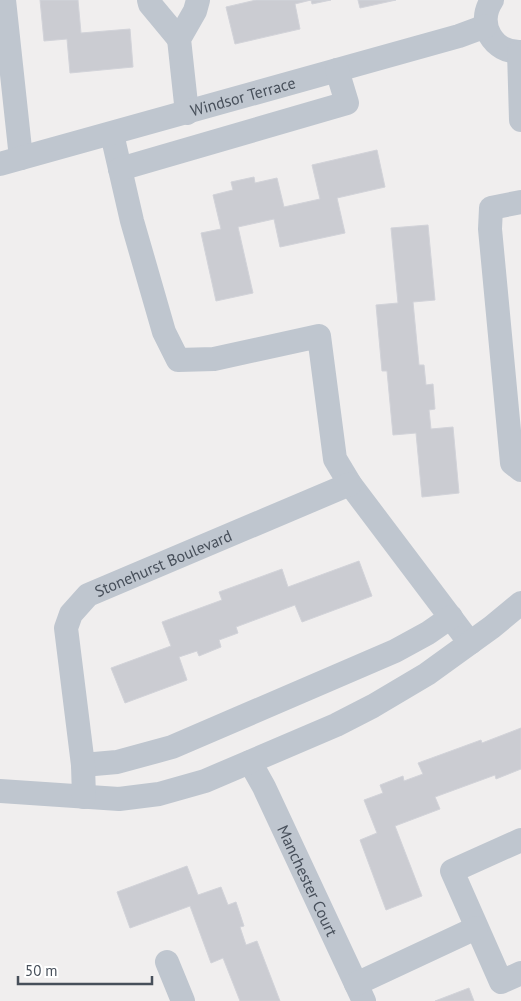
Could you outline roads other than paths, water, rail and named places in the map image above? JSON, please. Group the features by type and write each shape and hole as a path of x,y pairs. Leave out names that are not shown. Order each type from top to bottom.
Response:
{"street":[{"path":"4,0 10,161"},
{"path":"149,0 150,4 179,39 187,113"},
{"path":"179,39 195,10 198,0"},
{"path":"492,0 485,15 489,35 502,48 520,52 521,120"},
{"name":"Windsor Terrace","path":"10,161 459,36 486,26"},
{"path":"120,169 347,103 337,70"},
{"path":"112,134 132,222 164,332 178,360 214,360 318,336 335,459 350,484 470,643"},
{"path":"521,202 491,208 490,230 512,463 521,470"},
{"name":"Stonehurst Boulevard","path":"84,797 66,628 71,614 88,595 350,484"},
{"path":"0,791 119,799 159,794 204,781 336,724 372,706 427,674 521,604"},
{"path":"82,765 116,762 172,747 395,651 428,633 451,617"},
{"name":"Manchester Court","path":"250,762 264,787 360,993"},
{"path":"521,840 452,872 501,982 521,973"},
{"path":"360,993 476,928"},
{"path":"167,962 183,1001"}]}
